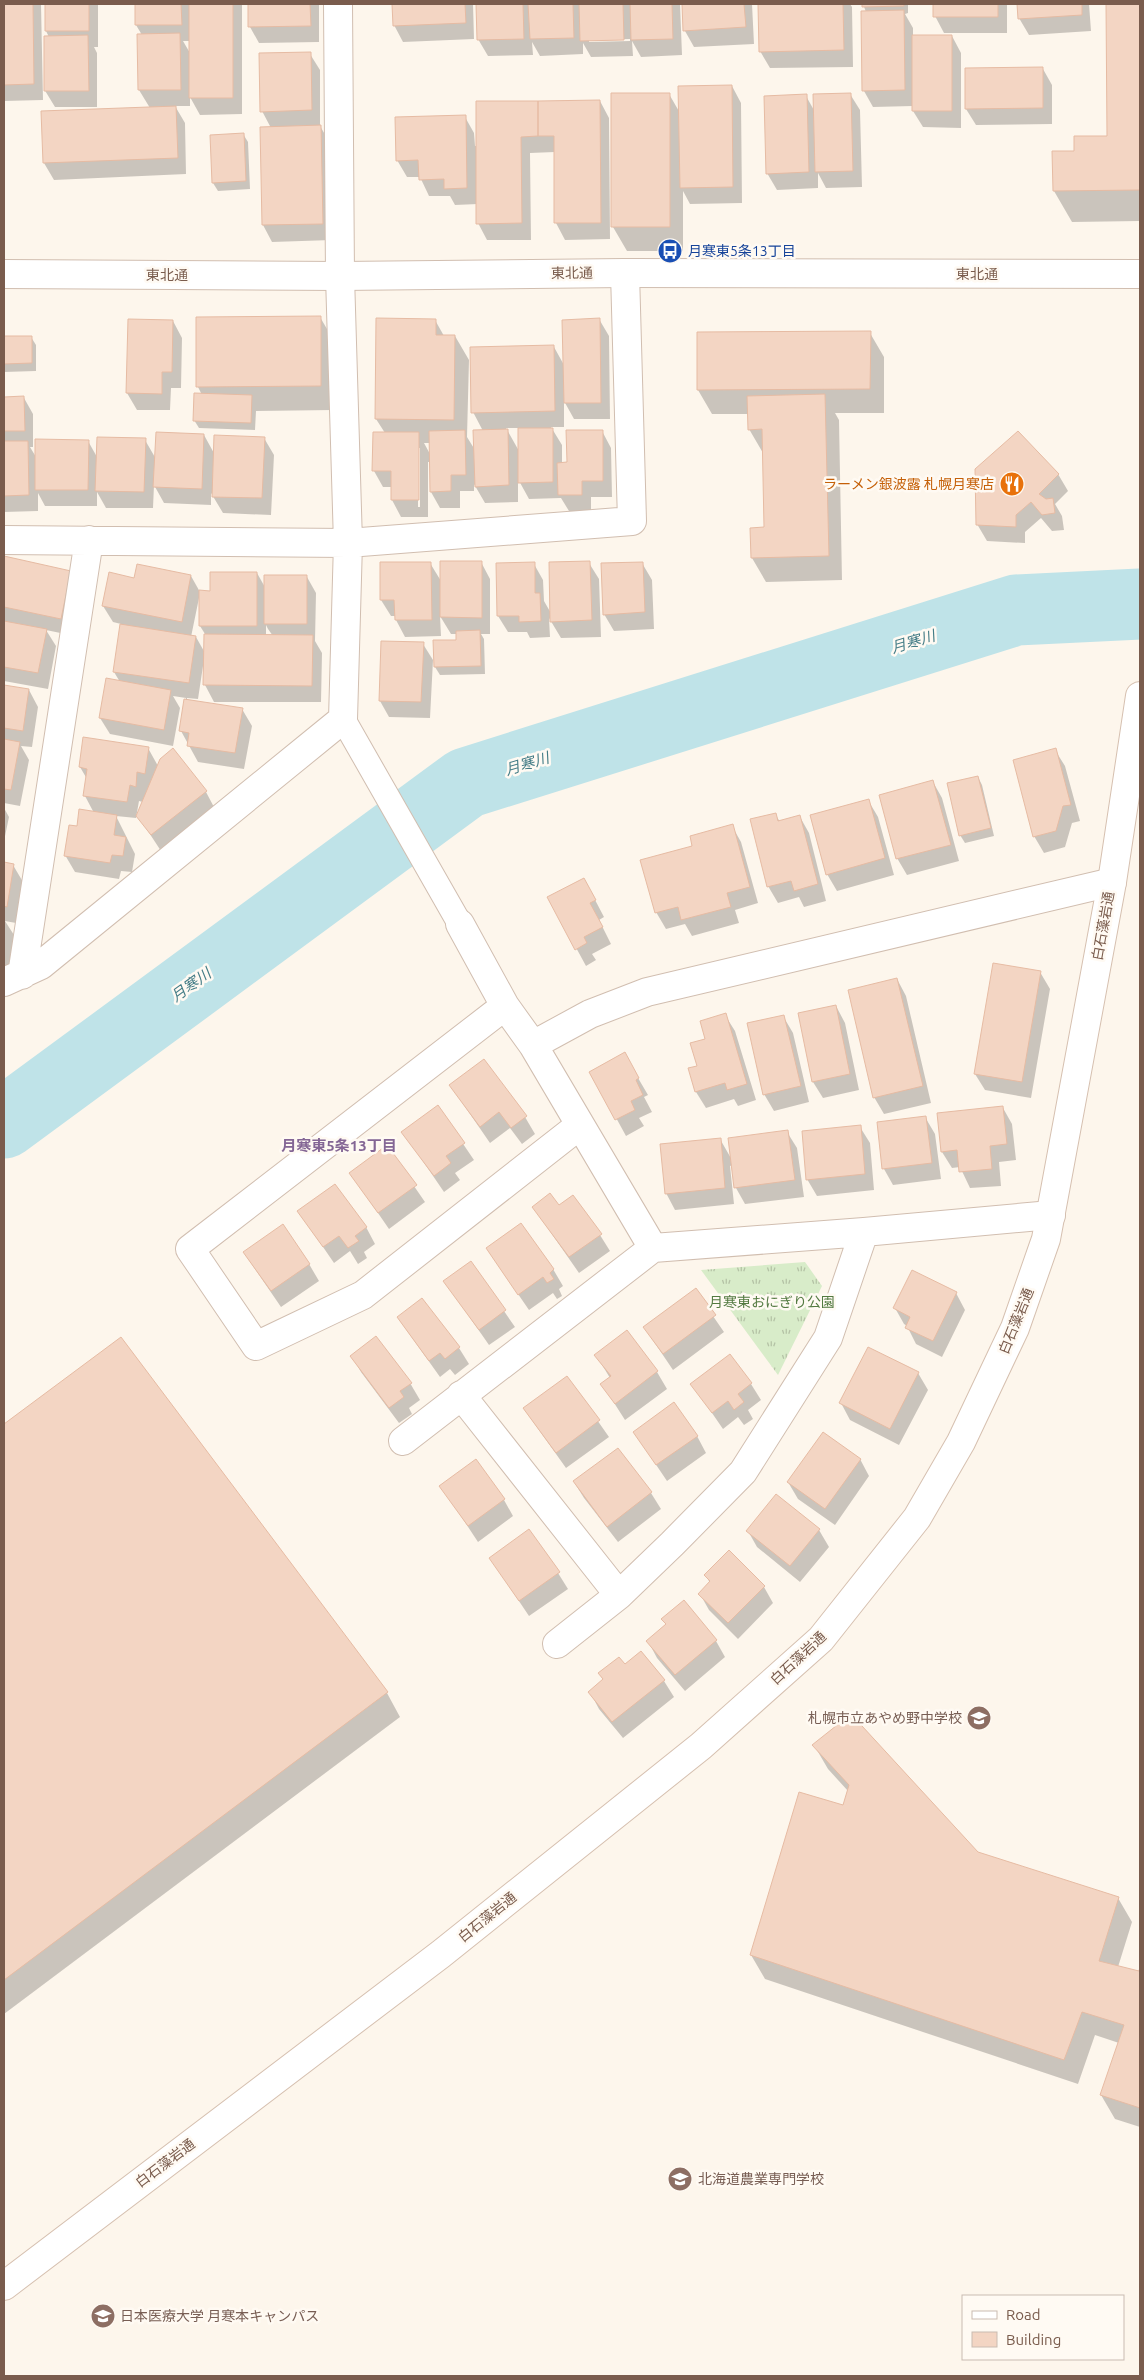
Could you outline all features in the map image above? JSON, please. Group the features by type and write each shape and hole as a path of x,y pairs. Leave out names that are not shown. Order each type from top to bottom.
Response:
{"street":[{"path":"13,978 42,965 343,719 348,543 340,276 338,4"},
{"path":"4,540 348,543 632,521 625,273"},
{"name":"東北通","path":"4,274 340,276 625,273 1140,274"},
{"path":"13,978 89,540"},
{"name":"白石藻岩通","path":"4,2286 448,1948 701,1746 821,1639 917,1518 961,1442 1015,1328 1046,1238 1112,882 1140,696"},
{"path":"533,1045 590,1014 647,992 1112,882"},
{"path":"460,924 505,1006 533,1045 653,1248"},
{"path":"505,1006 190,1249 256,1346 363,1295 580,1125"},
{"path":"403,1441 653,1248 864,1232 1050,1214"},
{"path":"557,1644 619,1595 743,1472 828,1338 864,1232"},
{"path":"461,1395 619,1595"}],"lane":[{"path":"343,719 460,924"}],"green space":[{"name":"月寒東おにぎり公園","path":"805,1262 822,1286 778,1375 701,1270"}],"building":[{"path":"4,4 33,4 34,84 4,85"},
{"path":"45,4 89,4 89,31 45,31"},
{"path":"135,4 181,4 182,25 135,25"},
{"path":"189,4 233,4 233,98 189,98"},
{"path":"248,4 310,4 311,26 248,27"},
{"path":"392,4 465,4 466,23 393,26"},
{"path":"476,4 523,4 524,39 477,40"},
{"path":"528,4 573,4 574,38 530,39"},
{"path":"579,4 623,4 624,40 580,41"},
{"path":"630,4 672,4 673,39 631,40"},
{"path":"682,4 744,4 746,27 683,31"},
{"path":"758,4 843,4 844,50 759,52"},
{"path":"862,4 904,4 904,6 862,7"},
{"path":"933,4 998,4 998,17 933,17"},
{"path":"1017,4 1082,4 1082,15 1018,19"},
{"path":"1106,4 1140,4 1140,190 1053,191 1052,151 1074,151 1074,136 1107,136"},
{"path":"904,10 905,90 862,91 861,11"},
{"path":"180,33 181,90 138,90 137,34"},
{"path":"88,35 89,91 44,91 44,36"},
{"path":"912,35 952,35 952,111 912,111"},
{"path":"311,52 312,110 260,112 259,53"},
{"path":"1043,67 1043,108 965,109 965,68"},
{"path":"732,85 733,187 680,188 678,86"},
{"path":"611,93 670,93 670,227 611,227"},
{"path":"851,93 853,171 815,172 813,94"},
{"path":"807,94 809,172 766,174 764,96"},
{"path":"600,100 601,223 554,223 554,136 538,136 538,101"},
{"path":"476,101 538,101 538,136 521,137 522,223 476,224"},
{"path":"176,106 178,158 43,163 41,111"},
{"path":"466,115 467,188 444,189 444,179 419,180 418,160 396,161 395,117"},
{"path":"321,125 323,224 262,225 260,127"},
{"path":"244,133 246,181 212,183 210,135"},
{"path":"321,316 321,386 196,387 196,317"},
{"path":"376,318 436,319 436,335 455,335 454,420 375,419"},
{"path":"600,318 601,403 564,403 562,320"},
{"path":"128,319 173,320 172,372 162,372 162,394 126,393"},
{"path":"871,331 870,389 697,390 697,332"},
{"path":"4,336 32,336 32,363 4,364"},
{"path":"554,345 555,411 471,413 470,347"},
{"path":"194,393 252,395 251,423 193,421"},
{"path":"825,394 829,556 751,558 750,528 764,527 762,429 748,430 747,396"},
{"path":"24,396 25,431 4,431 4,397"},
{"path":"518,428 553,428 553,482 518,483"},
{"path":"508,429 509,485 475,487 473,430"},
{"path":"465,430 466,475 451,475 451,491 430,492 429,431"},
{"path":"566,430 603,430 603,481 582,481 582,495 558,495 557,463 567,462"},
{"name":"ラーメン銀波露 札幌月寒店","path":"1018,431 1059,474 1039,494 1046,499 1053,498 1055,513 1042,515 1031,502 1016,515 1016,527 976,525 975,469"},
{"path":"156,432 204,434 202,489 153,487"},
{"path":"373,432 419,432 419,500 391,500 391,471 372,471"},
{"path":"214,435 265,437 262,498 212,497"},
{"path":"97,437 146,438 144,492 95,491"},
{"path":"35,439 89,440 88,490 35,490"},
{"path":"4,441 28,441 29,495 4,496"},
{"path":"4,556 71,571 61,619 4,607"},
{"path":"440,561 482,561 482,618 440,617"},
{"path":"590,561 592,620 550,622 549,562"},
{"path":"380,562 431,562 432,620 395,620 394,600 380,600"},
{"path":"535,562 535,593 540,593 541,621 519,622 519,616 497,616 496,563"},
{"path":"643,562 645,612 603,615 601,563"},
{"path":"137,564 191,575 182,622 102,606 109,572 134,578"},
{"path":"210,572 257,572 257,626 199,626 199,590 210,591"},
{"path":"264,575 307,575 307,624 264,624"},
{"path":"4,621 47,629 38,673 4,667"},
{"path":"120,624 196,636 189,683 113,672"},
{"path":"480,630 481,666 434,667 433,640 456,640 456,631"},
{"path":"204,634 313,635 312,686 203,685"},
{"path":"381,641 424,642 421,702 379,701"},
{"path":"106,678 171,690 164,730 99,718"},
{"path":"4,685 29,689 23,731 4,728"},
{"path":"184,699 243,708 235,753 187,746 189,733 179,731"},
{"path":"83,737 149,747 145,774 137,772 136,787 130,785 127,802 83,796 87,769 79,767"},
{"path":"4,739 20,742 11,790 4,789"},
{"path":"173,748 207,791 151,835 136,816 160,759"},
{"path":"1056,748 1071,805 1063,806 1056,831 1033,837 1013,760"},
{"path":"978,776 991,828 959,836 947,783"},
{"path":"933,780 951,845 896,859 879,795"},
{"path":"869,799 885,858 826,875 810,815"},
{"path":"79,809 117,815 114,835 126,837 123,856 112,855 110,863 64,856 69,825 77,826"},
{"path":"776,813 778,821 800,815 818,884 794,891 791,881 767,887 750,819"},
{"path":"733,824 750,887 727,893 731,907 681,920 678,907 655,913 640,860 692,846 690,836"},
{"path":"4,862 14,864 7,907 4,906"},
{"path":"584,878 596,900 590,903 603,927 584,937 587,943 575,950 547,897"},
{"path":"993,963 1041,971 1022,1082 974,1074"},
{"path":"897,978 923,1086 873,1098 848,990"},
{"path":"836,1005 850,1074 812,1082 798,1013"},
{"path":"726,1013 747,1084 727,1090 725,1083 695,1092 688,1068 697,1066 690,1043 705,1039 700,1021"},
{"path":"784,1015 801,1086 763,1095 747,1023"},
{"path":"625,1052 639,1078 636,1080 643,1095 631,1101 635,1110 615,1120 589,1072"},
{"path":"484,1059 527,1116 511,1128 499,1112 480,1127 449,1085"},
{"path":"438,1105 465,1143 446,1156 451,1163 434,1176 401,1132"},
{"path":"1003,1106 1007,1144 990,1146 992,1169 959,1172 957,1150 941,1152 937,1113"},
{"path":"926,1116 932,1163 882,1169 877,1122"},
{"path":"861,1125 865,1174 806,1180 802,1131"},
{"path":"788,1130 795,1180 734,1188 728,1138"},
{"path":"721,1138 725,1188 665,1194 660,1144"},
{"path":"387,1145 417,1185 378,1213 349,1173"},
{"path":"335,1184 367,1227 355,1236 359,1241 348,1248 339,1236 323,1247 297,1211"},
{"path":"550,1193 559,1205 573,1195 602,1234 569,1257 532,1207"},
{"path":"521,1223 554,1269 550,1273 554,1279 547,1283 543,1277 518,1295 486,1248"},
{"path":"283,1224 310,1264 271,1291 243,1252"},
{"path":"471,1261 506,1310 479,1330 443,1281"},
{"path":"912,1270 957,1292 933,1341 905,1328 910,1317 893,1308"},
{"path":"696,1288 716,1315 663,1354 643,1327"},
{"path":"422,1298 460,1347 445,1359 440,1353 429,1361 397,1317"},
{"path":"627,1330 658,1371 615,1404 600,1384 611,1376 594,1355"},
{"path":"376,1336 412,1383 400,1391 404,1397 389,1408 350,1356"},
{"path":"121,1337 388,1692 4,1980 4,1424"},
{"path":"868,1347 919,1372 890,1429 839,1403"},
{"path":"730,1354 752,1383 738,1394 744,1402 734,1410 728,1401 712,1413 690,1384"},
{"path":"567,1376 600,1420 556,1453 523,1408"},
{"path":"674,1402 698,1436 656,1465 633,1432"},
{"path":"823,1432 861,1459 825,1509 787,1482"},
{"path":"618,1448 652,1492 607,1527 573,1481"},
{"path":"476,1459 505,1499 468,1526 439,1486"},
{"path":"776,1494 820,1529 790,1566 746,1531"},
{"path":"529,1529 560,1572 519,1601 489,1558"},
{"path":"729,1550 765,1586 728,1623 698,1594 710,1581 704,1575"},
{"path":"684,1600 717,1640 675,1675 646,1641 666,1624 661,1619"},
{"path":"641,1651 665,1680 612,1722 588,1692 603,1679 598,1673 619,1657 625,1664"},
{"path":"851,1714 978,1852 1119,1897 1099,1961 1139,1971 1140,1967 1140,2108 1100,2095 1124,2025 1082,2012 1064,2060 750,1955 799,1792 843,1805 849,1785 812,1745"}],"waterway":[{"name":"月寒川","path":"4,1123 466,783 1016,610 1140,604"}],"place":[{"name":"月寒東5条13丁目","path":"670,251"},
{"name":"ラーメン銀波露 札幌月寒店","path":"1012,484"},
{"name":"札幌市立あやめ野中学校","path":"979,1718"},
{"name":"北海道農業専門学校","path":"680,2179"},
{"name":"日本医療大学 月寒本キャンパス","path":"103,2316"}],"district":[{"name":"月寒東5条13丁目","path":"339,1146"}]}
